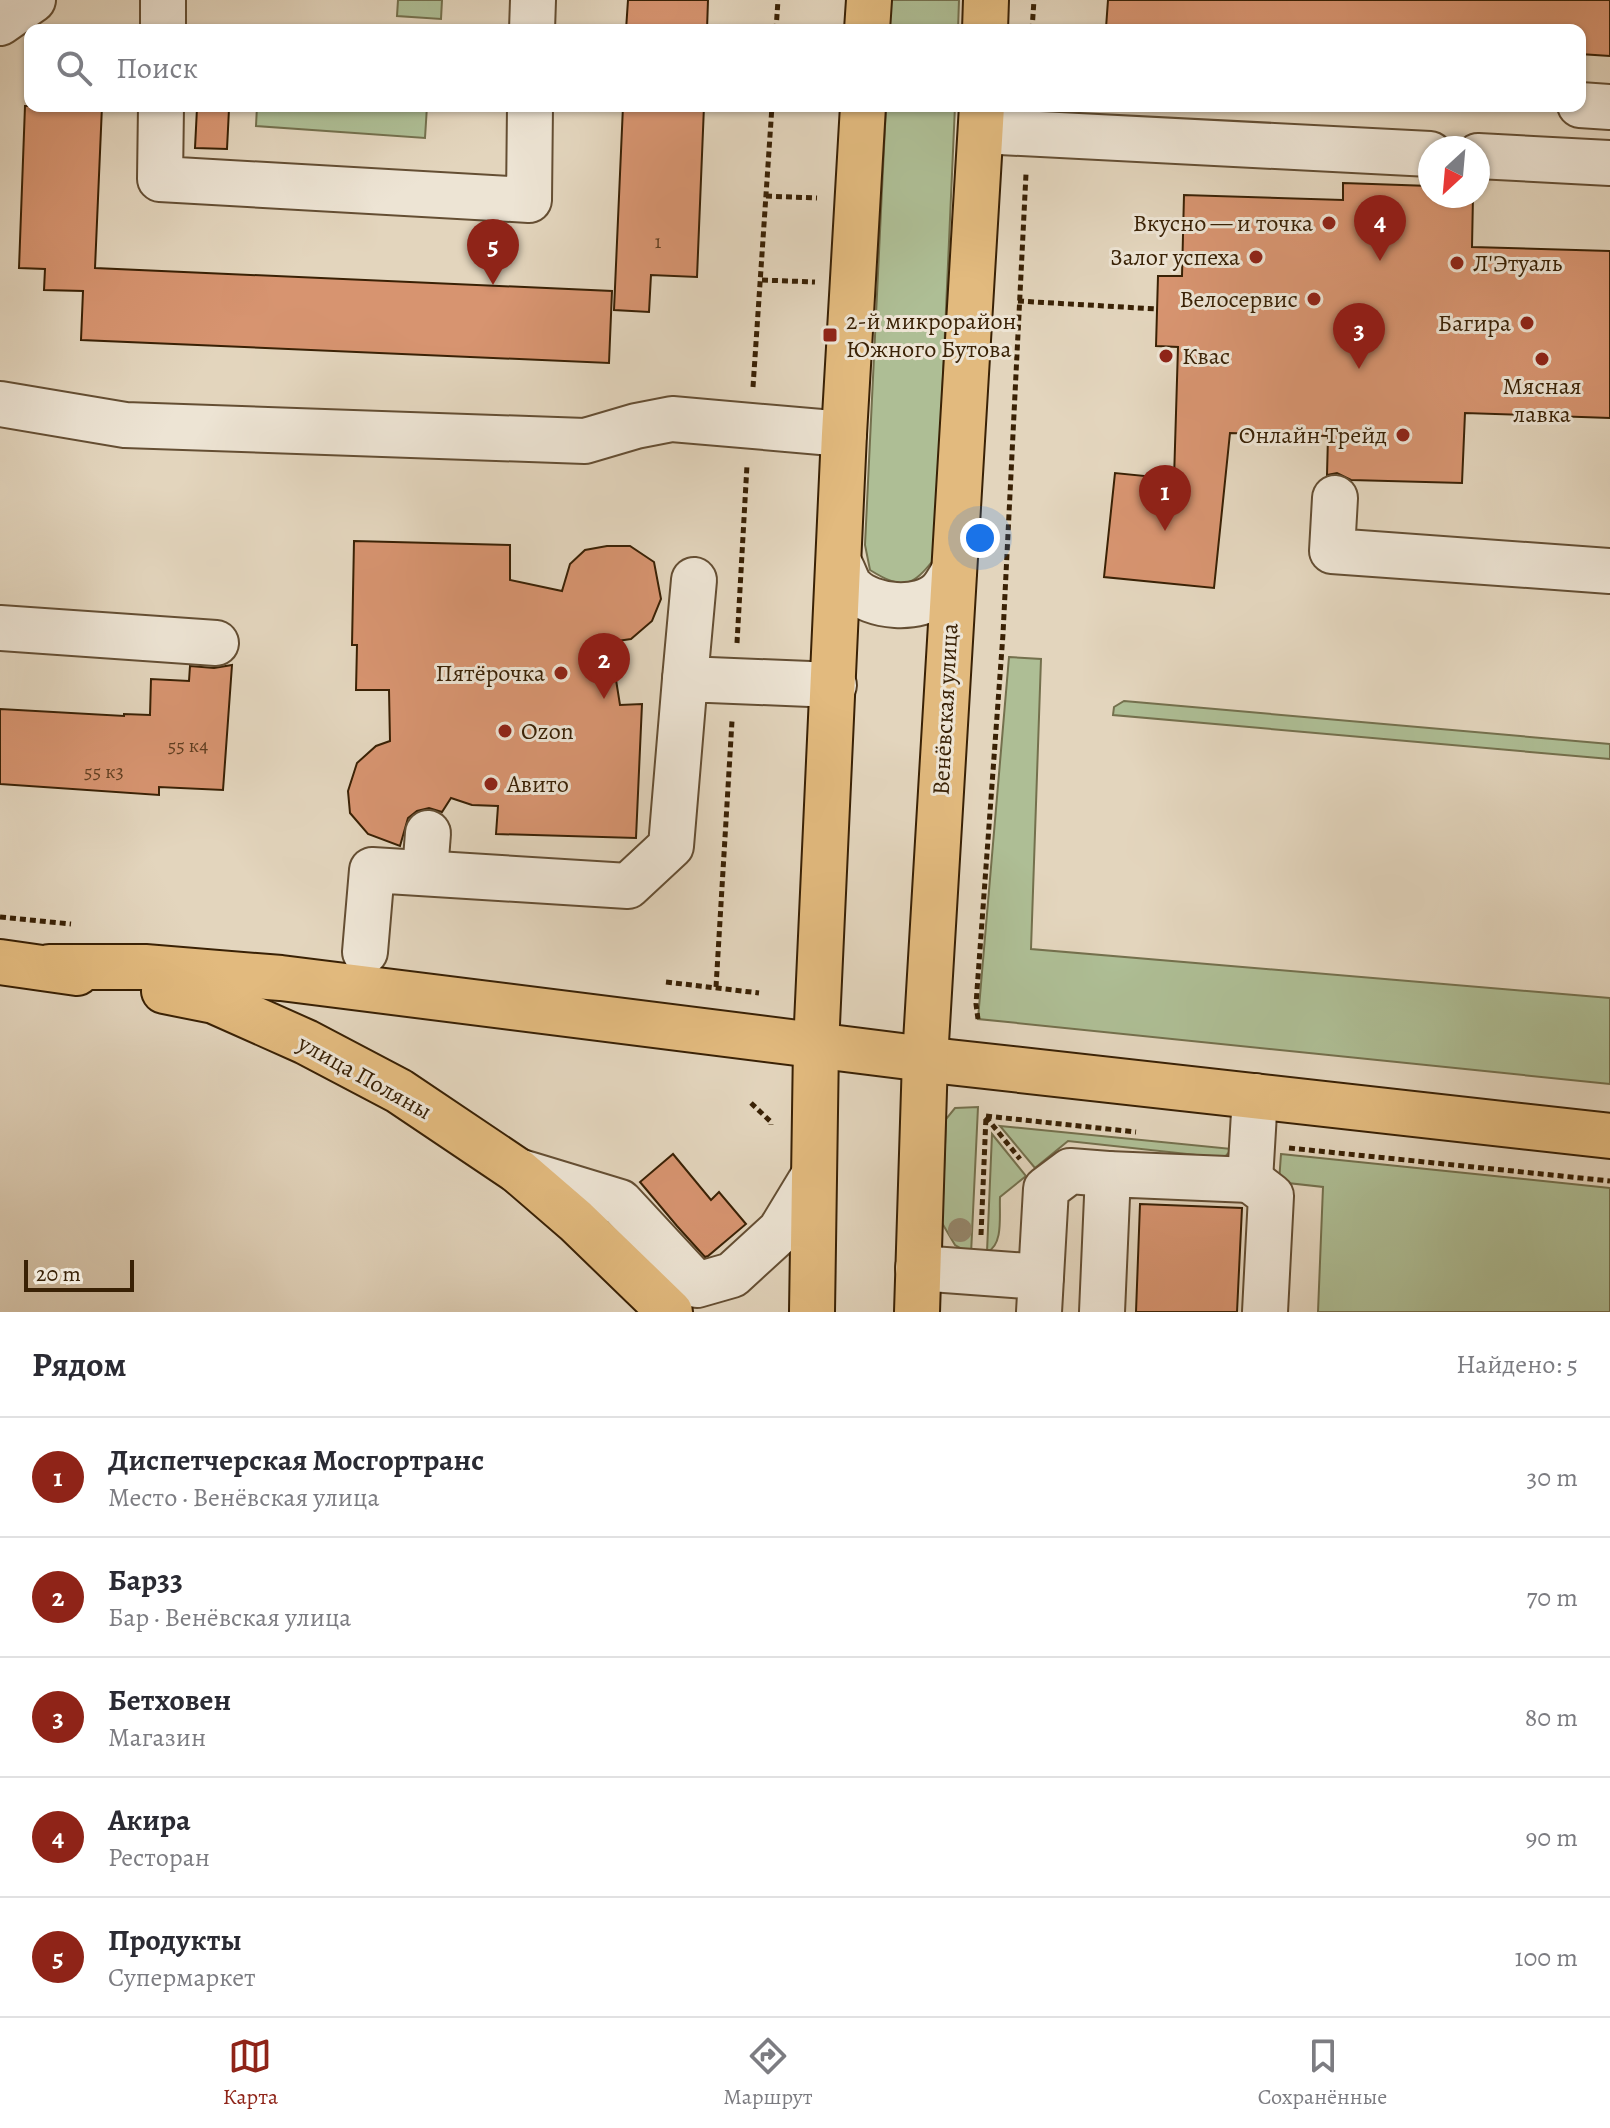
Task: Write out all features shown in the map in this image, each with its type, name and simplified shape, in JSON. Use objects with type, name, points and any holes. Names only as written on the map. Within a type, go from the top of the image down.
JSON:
[{"type":"main road","points":[[867,24],[869,0]]},
{"type":"main road","points":[[985,24],[986,0]]},
{"type":"main road","points":[[812,1312],[816,1046],[844,434],[863,112]]},
{"type":"main road","name":"Венёвская улица","points":[[917,1312],[925,1059],[982,119]]},
{"type":"main road","name":"улица Поляны","points":[[0,962],[49,967],[214,1001],[306,1042],[399,1091],[518,1171],[576,1221],[670,1312]]},
{"type":"main road","points":[[49,967],[145,967],[281,978],[925,1059],[1610,1136]]},
{"type":"street","points":[[0,23],[33,0]]},
{"type":"street","points":[[163,0],[163,24]]},
{"type":"street","points":[[532,24],[533,0]]},
{"type":"street","points":[[1586,105],[1610,107]]},
{"type":"street","points":[[161,112],[160,179],[529,200],[530,112]]},
{"type":"street","points":[[982,119],[1029,133],[1418,153]]},
{"type":"street","points":[[1490,157],[1610,163]]},
{"type":"street","points":[[0,404],[125,425],[585,441],[672,419],[844,434]]},
{"type":"street","points":[[1335,498],[1332,551],[1610,571]]},
{"type":"street","points":[[840,565],[852,588],[871,599],[896,606],[922,602],[940,593],[954,571]]},
{"type":"street","points":[[365,952],[372,870],[426,852],[628,886],[671,846],[694,580]]},
{"type":"street","points":[[0,628],[216,643]]},
{"type":"street","points":[[685,679],[834,685]]},
{"type":"street","points":[[1255,1096],[1251,1162],[1271,1196],[1265,1312]]},
{"type":"street","points":[[918,1268],[979,1273],[1040,1295],[1046,1189],[1070,1171],[1108,1174],[1251,1162]]},
{"type":"street","points":[[518,1171],[620,1202],[697,1285],[732,1275],[780,1231],[814,1175]]},
{"type":"street","points":[[1102,1312],[1108,1174]]},
{"type":"path","points":[[776,24],[778,0]]},
{"type":"path","points":[[1032,24],[1034,0]]},
{"type":"path","points":[[759,993],[716,987],[772,112]]},
{"type":"path","points":[[978,1019],[976,1004],[1003,634],[1029,133]]},
{"type":"path","points":[[766,196],[825,198]]},
{"type":"path","points":[[762,280],[821,282]]},
{"type":"path","points":[[1018,301],[1157,309]]},
{"type":"path","points":[[986,1116],[1139,1132]]},
{"type":"path","points":[[986,1116],[1046,1189]]},
{"type":"path","points":[[979,1273],[986,1116]]},
{"type":"path","points":[[1251,1162],[1610,1181]]},
{"type":"green space","points":[[398,0],[442,0],[441,19],[397,16]]},
{"type":"green space","points":[[891,0],[959,0],[958,24],[889,24]]},
{"type":"green space","points":[[257,112],[427,112],[425,138],[256,126]]},
{"type":"green space","points":[[886,112],[955,112],[935,558],[913,580],[899,583],[870,570],[865,545]]},
{"type":"green space","points":[[1009,657],[1041,659],[1031,949],[1610,998],[1610,1084],[978,1019]]},
{"type":"green space","points":[[1124,701],[1610,744],[1610,759],[1113,715],[1114,707]]},
{"type":"green space","points":[[978,1107],[971,1254],[955,1245],[942,1223],[946,1119],[955,1108]]},
{"type":"green space","points":[[1000,1126],[1232,1149],[1224,1158],[1068,1141],[1035,1168]]},
{"type":"green space","points":[[992,1134],[1026,1176],[1000,1197],[998,1236],[987,1252]]},
{"type":"green space","points":[[1281,1154],[1610,1188],[1610,1312],[1318,1312],[1323,1187],[1279,1182]]},
{"type":"building","points":[[628,0],[708,0],[707,24],[626,24]]},
{"type":"building","points":[[1108,0],[1610,0],[1610,56],[1586,54],[1586,24],[1106,24]]},
{"type":"building","points":[[25,112],[102,112],[95,268],[612,291],[609,363],[81,340],[83,291],[44,290],[45,269],[19,268]]},
{"type":"building","points":[[197,112],[229,112],[227,149],[195,148]]},
{"type":"building","points":[[623,112],[704,112],[697,277],[651,275],[649,312],[614,310]]},
{"type":"building","points":[[1343,183],[1418,186],[1418,208],[1473,208],[1472,247],[1610,251],[1610,418],[1465,413],[1462,483],[1351,480],[1337,473],[1327,475],[1328,436],[1230,433],[1214,588],[1104,577],[1115,473],[1174,479],[1178,347],[1156,346],[1158,276],[1182,276],[1184,195],[1343,200]]},
{"type":"building","points":[[354,541],[510,545],[510,580],[562,591],[570,564],[585,550],[630,546],[654,562],[661,599],[652,621],[631,639],[610,642],[620,705],[642,704],[636,838],[496,834],[498,806],[472,805],[451,798],[442,812],[429,808],[417,811],[408,818],[400,846],[368,834],[350,813],[348,791],[357,763],[376,746],[390,741],[389,690],[356,690],[357,645],[352,645]]},
{"type":"building","points":[[232,665],[223,790],[159,787],[159,795],[0,784],[0,709],[150,715],[151,679],[189,681],[190,666],[214,668]]},
{"type":"building","points":[[673,1154],[711,1200],[719,1192],[746,1224],[705,1257],[640,1182]]},
{"type":"building","points":[[1140,1204],[1242,1208],[1237,1312],[1136,1312]]},
{"type":"place","name":"Вкусно — и точка","points":[[1329,223]]},
{"type":"place","name":"Залог успеха","points":[[1256,257]]},
{"type":"place","name":"Акира","points":[[1380,261]]},
{"type":"place","name":"Л'Этуаль","points":[[1457,263]]},
{"type":"place","name":"Продукты","points":[[493,285]]},
{"type":"place","name":"Велосервис","points":[[1314,299]]},
{"type":"place","name":"Багира","points":[[1527,323]]},
{"type":"place","name":"2-й микрорайон Южного Бутова","points":[[830,335]]},
{"type":"place","name":"Квас","points":[[1166,356]]},
{"type":"place","name":"Мясная лавка","points":[[1542,359]]},
{"type":"place","name":"Бетховен","points":[[1359,369]]},
{"type":"place","name":"Онлайн Трейд","points":[[1403,435]]},
{"type":"place","name":"Диспетчерская Мосгортранс","points":[[1165,531]]},
{"type":"place","name":"Пятёрочка","points":[[561,673]]},
{"type":"place","name":"Бар33","points":[[604,699]]},
{"type":"place","name":"Ozon","points":[[505,731]]},
{"type":"place","name":"Авито","points":[[491,784]]}]
